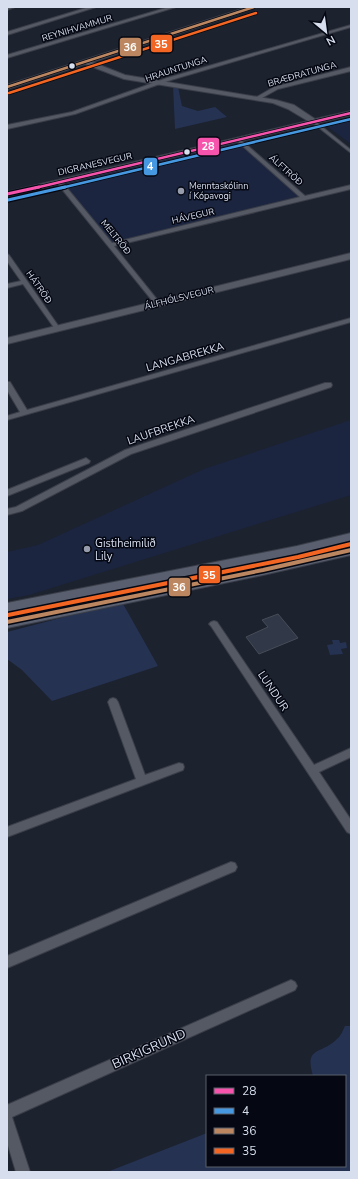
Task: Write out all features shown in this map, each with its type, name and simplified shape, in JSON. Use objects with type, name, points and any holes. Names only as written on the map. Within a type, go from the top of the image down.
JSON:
[{"type":"main road","points":[[7,609],[297,551],[351,538]]},
{"type":"main road","points":[[7,622],[263,570],[351,550]]},
{"type":"street","points":[[7,9],[13,7]]},
{"type":"street","points":[[7,34],[94,7]]},
{"type":"street","name":"REYNIHVAMMUR","points":[[7,57],[174,7]]},
{"type":"street","points":[[7,87],[252,7]]},
{"type":"street","name":"HRAUNTUNGA","points":[[7,128],[73,113],[217,64],[351,26]]},
{"type":"street","points":[[87,62],[114,74],[160,83],[258,98],[291,107],[314,122],[351,152]]},
{"type":"street","name":"BRÆÐRATUNGA","points":[[258,98],[276,88],[351,68]]},
{"type":"street","name":"DIGRANESVEGUR","points":[[7,194],[60,183],[351,113]]},
{"type":"street","name":"ÁLFTRÖÐ","points":[[239,140],[304,198]]},
{"type":"street","name":"MELTRÖÐ","points":[[60,183],[157,303]]},
{"type":"street","name":"HÁVEGUR","points":[[110,245],[351,187]]},
{"type":"street","name":"HÁTRÖÐ","points":[[7,256],[57,328]]},
{"type":"street","name":"ÁLFHÓLSVEGUR","points":[[7,340],[351,256]]},
{"type":"street","points":[[7,286],[24,282]]},
{"type":"street","name":"LANGABREKKA","points":[[7,418],[351,320]]},
{"type":"street","points":[[7,384],[25,413]]},
{"type":"street","name":"LAUFBREKKA","points":[[7,512],[19,509],[128,452],[328,384]]},
{"type":"street","points":[[7,493],[86,461]]},
{"type":"street","name":"LUNDUR","points":[[214,624],[351,829]]},
{"type":"street","points":[[113,702],[142,781]]},
{"type":"street","points":[[312,771],[351,752]]},
{"type":"street","points":[[7,832],[179,767]]},
{"type":"street","points":[[7,962],[231,867]]},
{"type":"street","name":"BIRKIGRUND","points":[[7,1112],[291,986]]},
{"type":"street","points":[[7,1121],[23,1172]]},
{"type":"shaded area","points":[[173,86],[178,87],[182,106],[198,111],[215,107],[227,117],[175,129]]},
{"type":"shaded area","points":[[351,118],[351,144],[324,124]]},
{"type":"shaded area","name":"Menntaskólinn í Kópavogi","points":[[238,142],[302,198],[112,243],[63,184]]},
{"type":"shaded area","points":[[351,420],[351,495],[29,595],[7,599],[7,552],[38,545],[204,469]]},
{"type":"shaded area","points":[[122,602],[158,666],[52,701],[22,670],[7,659],[7,632]]},
{"type":"shaded area","points":[[332,640],[339,640],[340,643],[346,642],[347,648],[341,649],[343,654],[330,655],[327,645],[333,644]]},
{"type":"shaded area","points":[[345,1026],[351,1026],[351,1172],[107,1172],[206,1133],[206,1167],[346,1167],[346,1075],[313,1075],[311,1066],[312,1055],[331,1044],[342,1033]]},
{"type":"building","points":[[278,614],[298,638],[259,654],[246,637],[268,627],[262,620]]},
{"type":"transit line","name":"36","points":[[7,87],[254,7]]},
{"type":"transit line","name":"35","points":[[9,93],[256,13]]},
{"type":"transit line","name":"28","points":[[7,194],[351,113]]},
{"type":"transit line","name":"4","points":[[8,200],[351,119]]},
{"type":"transit line","name":"35","points":[[8,615],[298,557],[351,544]]},
{"type":"transit line","name":"36","points":[[7,622],[263,570],[351,550]]},
{"type":"place","name":"Menntaskólinn í Kópavogi","points":[[181,191]]},
{"type":"place","name":"Gistiheimilið Lily","points":[[87,549]]}]
